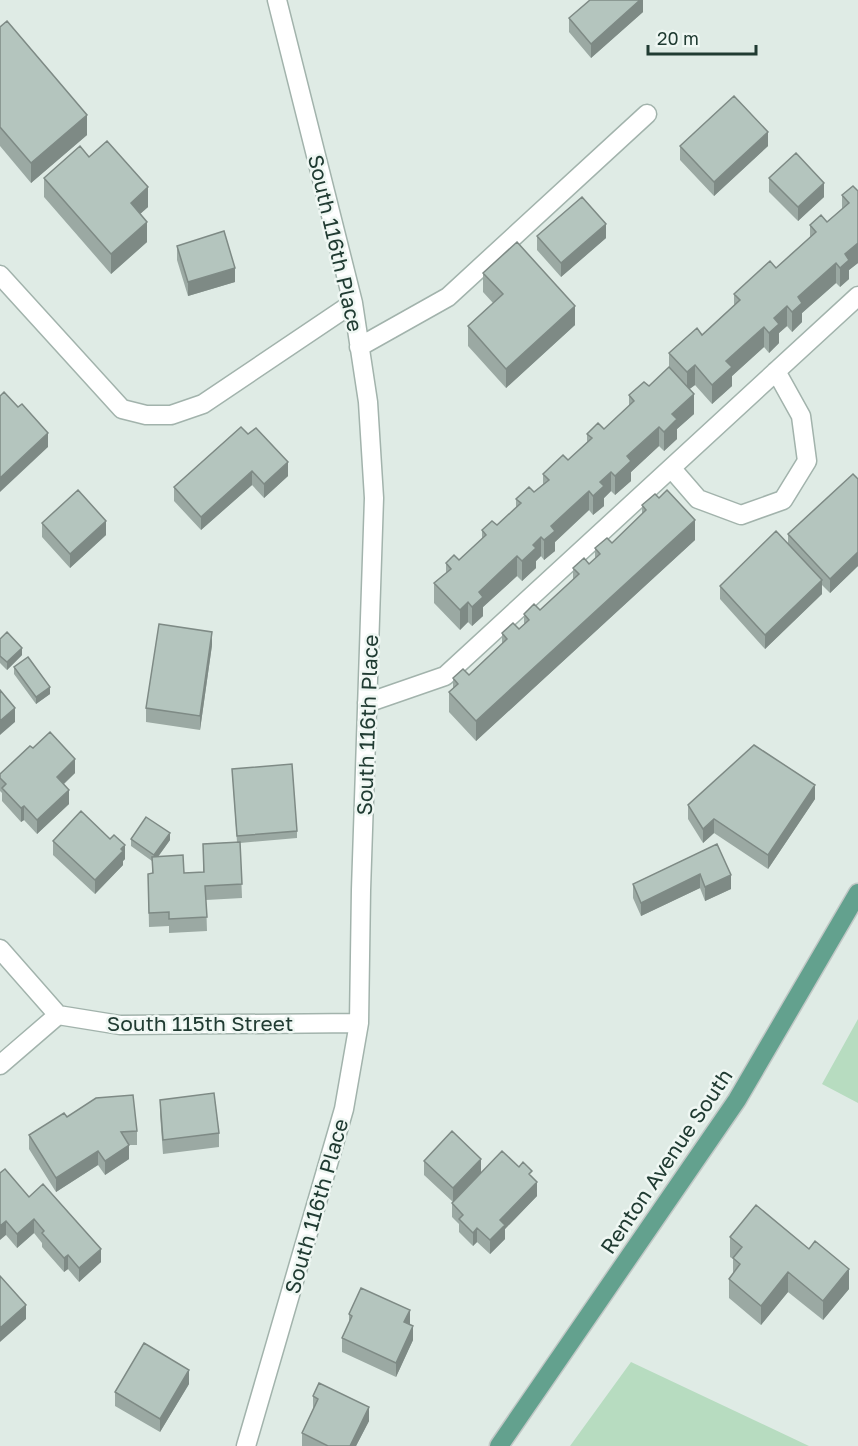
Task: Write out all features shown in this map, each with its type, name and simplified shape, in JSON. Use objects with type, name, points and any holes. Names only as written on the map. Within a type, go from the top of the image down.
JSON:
[{"type":"main road","name":"Renton Avenue South","points":[[499,1446],[737,1100],[858,893]]},
{"type":"street","name":"South 116th Place","points":[[246,1446],[344,1109],[359,1023],[374,498],[368,402],[353,303],[277,0]]},
{"type":"street","points":[[359,347],[447,297],[647,114]]},
{"type":"street","points":[[0,275],[122,409],[146,415],[171,415],[203,404],[353,303]]},
{"type":"street","points":[[368,703],[445,675],[858,296]]},
{"type":"street","points":[[672,469],[698,500],[741,515],[783,500],[807,461],[801,416],[776,371]]},
{"type":"street","points":[[0,949],[58,1015],[0,1065]]},
{"type":"street","name":"South 115th Street","points":[[58,1015],[120,1025],[359,1023]]},
{"type":"green space","points":[[858,1019],[858,1103],[822,1084]]},
{"type":"green space","points":[[631,1362],[809,1446],[570,1446]]},
{"type":"building","points":[[590,0],[640,0],[591,44],[569,18]]},
{"type":"building","points":[[7,21],[87,115],[31,163],[0,127],[0,27]]},
{"type":"building","points":[[734,96],[768,132],[714,182],[680,146]]},
{"type":"building","points":[[107,141],[148,187],[131,203],[147,222],[111,254],[44,178],[80,146],[89,157]]},
{"type":"building","points":[[796,153],[824,183],[798,207],[769,178]]},
{"type":"building","points":[[853,186],[858,191],[858,243],[845,254],[849,260],[840,268],[836,263],[798,297],[802,303],[792,312],[787,306],[774,318],[779,324],[769,333],[764,327],[726,361],[732,367],[712,385],[695,365],[687,372],[669,353],[697,328],[702,335],[740,300],[734,294],[770,261],[776,268],[816,232],[810,225],[821,215],[827,222],[849,203],[842,195]]},
{"type":"building","points":[[582,197],[606,224],[561,263],[537,236]]},
{"type":"building","points":[[224,231],[235,268],[188,282],[177,246]]},
{"type":"building","points":[[517,242],[575,306],[506,369],[468,326],[503,294],[483,273]]},
{"type":"building","points":[[669,367],[694,394],[672,414],[677,419],[664,432],[659,427],[627,456],[631,461],[615,476],[611,472],[600,482],[604,486],[593,496],[589,491],[551,526],[555,531],[544,540],[541,537],[533,545],[536,548],[522,561],[517,556],[479,592],[483,597],[472,607],[468,602],[460,610],[434,583],[451,569],[446,563],[454,555],[459,560],[486,535],[482,530],[492,521],[497,525],[521,503],[516,499],[529,487],[534,492],[549,480],[543,474],[563,455],[568,460],[592,438],[587,434],[598,423],[604,429],[634,401],[629,395],[644,382],[649,386]]},
{"type":"building","points":[[4,392],[18,407],[22,404],[48,433],[0,478],[0,396]]},
{"type":"building","points":[[241,427],[248,434],[256,428],[288,462],[264,484],[252,471],[201,517],[174,487]]},
{"type":"building","points":[[853,474],[858,479],[858,552],[830,579],[788,534]]},
{"type":"building","points":[[78,490],[106,521],[70,554],[42,523]]},
{"type":"building","points":[[667,490],[695,520],[476,721],[449,692],[458,684],[453,678],[463,669],[469,675],[507,639],[502,633],[513,623],[519,629],[529,620],[524,614],[534,604],[540,610],[579,574],[573,568],[584,558],[589,564],[600,554],[595,548],[607,538],[612,543],[646,510],[642,505],[655,494],[659,498]]},
{"type":"building","points":[[776,531],[822,580],[765,635],[720,586]]},
{"type":"building","points":[[159,624],[212,632],[200,716],[146,708]]},
{"type":"building","points":[[7,632],[22,648],[7,662],[0,656],[0,639]]},
{"type":"building","points":[[28,657],[50,687],[36,697],[14,667]]},
{"type":"building","points":[[0,690],[15,708],[0,721]]},
{"type":"building","points":[[50,732],[75,759],[57,777],[69,790],[37,820],[24,806],[21,808],[2,788],[6,784],[0,778],[0,774],[30,746],[33,748]]},
{"type":"building","points":[[754,745],[815,785],[768,855],[714,819],[703,829],[688,805]]},
{"type":"building","points":[[292,764],[297,831],[237,836],[232,769]]},
{"type":"building","points":[[81,811],[110,839],[114,835],[125,845],[121,849],[123,851],[95,880],[53,841]]},
{"type":"building","points":[[146,817],[170,833],[154,855],[131,839]]},
{"type":"building","points":[[240,842],[242,884],[205,886],[207,917],[169,919],[169,912],[149,913],[148,874],[153,873],[152,857],[183,855],[184,873],[204,872],[203,844]]},
{"type":"building","points":[[717,844],[731,875],[705,887],[700,874],[641,903],[633,884]]},
{"type":"building","points":[[214,1093],[219,1133],[163,1140],[160,1100]]},
{"type":"building","points":[[133,1095],[137,1131],[121,1132],[129,1145],[105,1161],[98,1151],[56,1178],[29,1135],[64,1113],[67,1117],[96,1098]]},
{"type":"building","points":[[452,1131],[481,1159],[453,1188],[424,1161]]},
{"type":"building","points":[[502,1151],[519,1167],[523,1162],[532,1171],[529,1174],[537,1182],[500,1220],[505,1225],[490,1240],[477,1228],[473,1233],[459,1219],[463,1215],[452,1203]]},
{"type":"building","points":[[5,1169],[29,1197],[43,1184],[101,1249],[79,1268],[68,1255],[64,1258],[42,1233],[44,1231],[34,1219],[17,1234],[6,1221],[0,1226],[0,1173]]},
{"type":"building","points":[[756,1205],[809,1249],[815,1241],[849,1269],[823,1301],[788,1272],[761,1306],[729,1279],[740,1264],[733,1258],[742,1247],[730,1237]]},
{"type":"building","points":[[0,1276],[26,1305],[0,1328]]},
{"type":"building","points":[[361,1288],[410,1310],[404,1322],[413,1326],[396,1363],[342,1338],[352,1316],[349,1314]]},
{"type":"building","points":[[144,1343],[189,1370],[160,1419],[115,1392]]},
{"type":"building","points":[[319,1383],[369,1407],[350,1446],[328,1446],[302,1433],[318,1399],[313,1396]]}]
